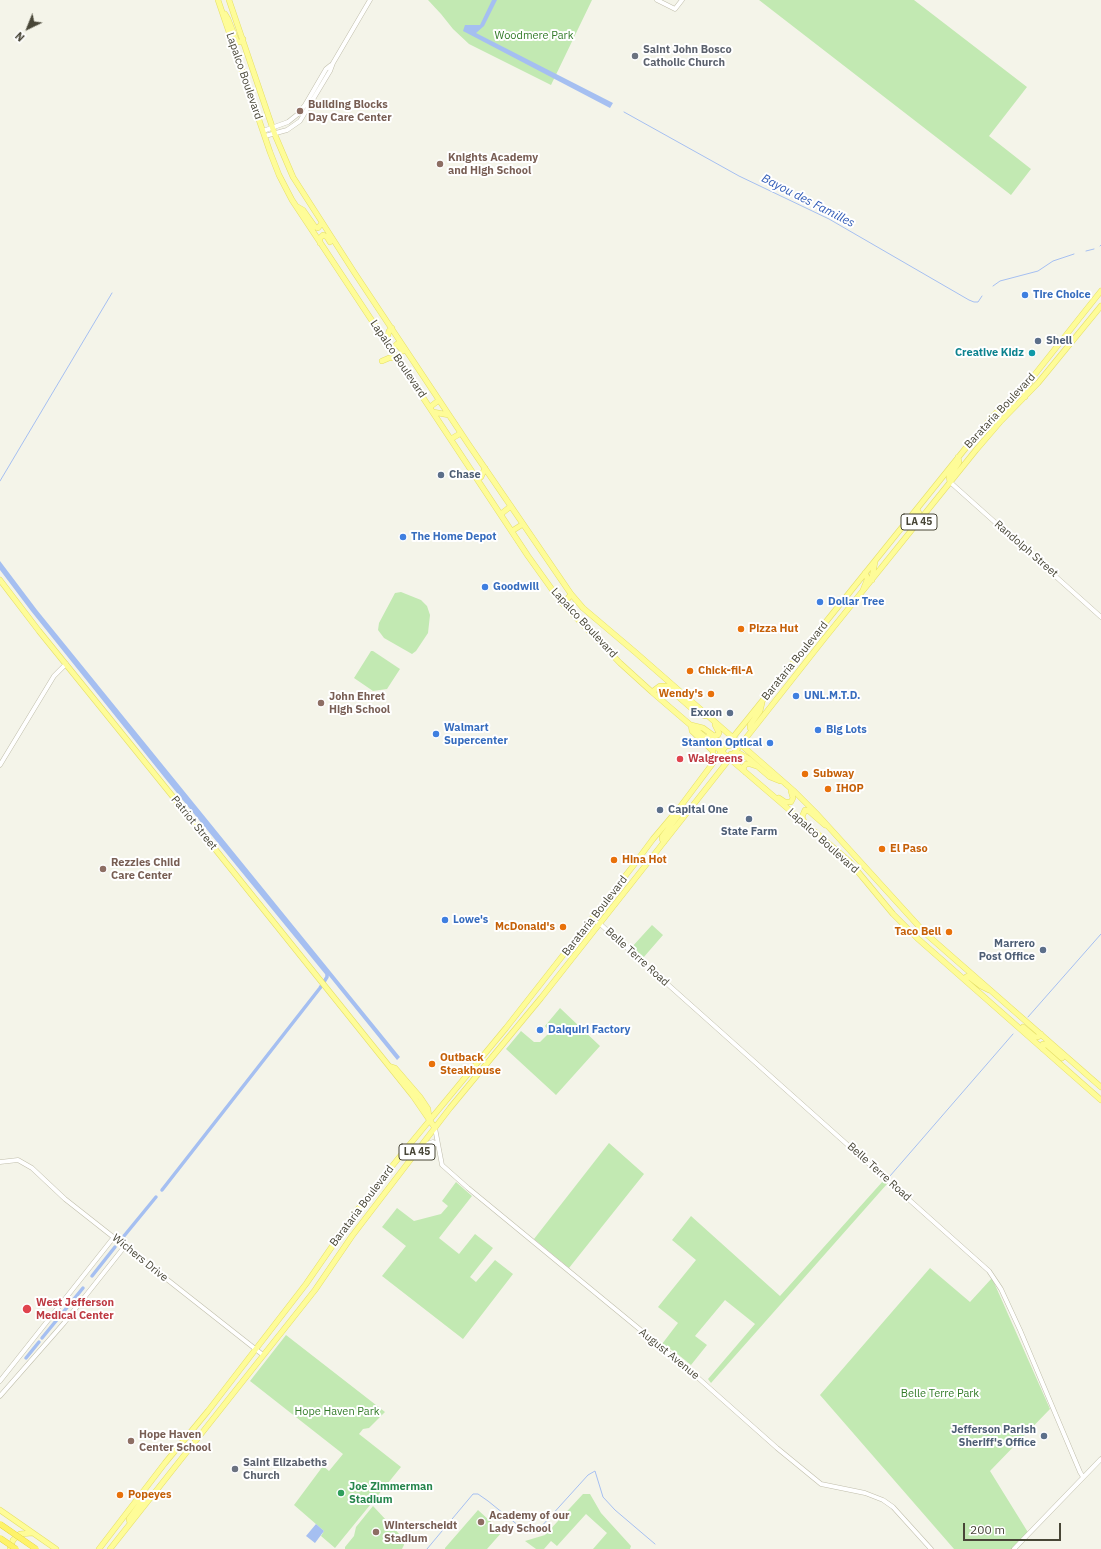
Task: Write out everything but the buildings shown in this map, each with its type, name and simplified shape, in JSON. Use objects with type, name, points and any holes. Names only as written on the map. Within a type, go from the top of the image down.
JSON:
[{"type":"highway","points":[[0,1524],[36,1549]]},
{"type":"highway","points":[[0,1538],[16,1549]]},
{"type":"main road","name":"Lapalco Boulevard","points":[[218,0],[279,175],[295,206],[512,532],[556,595],[602,644],[652,692],[723,752]]},
{"type":"main road","name":"Lapalco Boulevard","points":[[229,0],[272,128],[293,177],[439,400],[571,594],[583,608],[710,719],[741,743],[785,783],[834,831],[925,933],[1101,1087]]},
{"type":"main road","points":[[222,10],[228,19],[237,42],[241,42],[243,39]]},
{"type":"main road","points":[[236,53],[241,51],[245,54],[254,80],[260,91]]},
{"type":"main road","points":[[295,206],[303,210],[314,227],[318,228],[322,223]]},
{"type":"main road","points":[[320,243],[320,238],[325,236],[342,254]]},
{"type":"main road","name":"Barataria Boulevard","points":[[99,1549],[306,1284],[358,1209],[541,984],[657,834],[680,807],[718,756],[723,752],[958,457],[993,416],[1032,378],[1101,291]]},
{"type":"main road","name":"Barataria Boulevard","points":[[111,1549],[315,1290],[352,1236],[435,1128],[659,849],[817,647],[950,482],[1003,420],[1038,383],[1101,306]]},
{"type":"main road","points":[[386,342],[389,331],[392,328]]},
{"type":"main road","points":[[391,350],[395,345],[398,345],[407,358],[414,361]]},
{"type":"main road","points":[[382,361],[389,358],[397,358]]},
{"type":"main road","points":[[1025,397],[1023,394],[1032,378]]},
{"type":"main road","points":[[1003,420],[1013,402],[1012,398]]},
{"type":"main road","points":[[430,407],[439,400]]},
{"type":"main road","points":[[433,412],[442,415],[449,414]]},
{"type":"main road","points":[[451,439],[461,433]]},
{"type":"main road","points":[[950,482],[949,477],[959,462],[958,457]]},
{"type":"main road","points":[[478,479],[481,477],[485,468]]},
{"type":"main road","points":[[501,514],[511,506]]},
{"type":"main road","points":[[914,528],[919,516],[917,509]]},
{"type":"main road","points":[[512,532],[523,524]]},
{"type":"main road","points":[[872,580],[875,561]]},
{"type":"main road","points":[[862,593],[867,580],[865,573]]},
{"type":"main road","name":"Patriot Street","points":[[0,580],[325,986],[422,1109],[435,1128]]},
{"type":"main road","points":[[556,595],[567,600],[571,594]]},
{"type":"main road","points":[[823,626],[824,639]]},
{"type":"main road","points":[[817,633],[817,647]]},
{"type":"main road","points":[[792,664],[793,678]]},
{"type":"main road","points":[[787,671],[788,685]]},
{"type":"main road","points":[[652,692],[660,686],[666,686],[697,713],[710,719],[720,734],[714,736],[706,729],[691,725],[692,731],[713,750],[712,765],[715,770],[698,794],[696,801]]},
{"type":"main road","points":[[663,700],[660,694],[665,690],[678,700],[687,704]]},
{"type":"main road","points":[[752,730],[750,725],[762,707],[762,702]]},
{"type":"main road","points":[[699,727],[718,743],[727,746],[741,743]]},
{"type":"main road","points":[[723,752],[732,756],[739,753],[770,777],[785,783]]},
{"type":"main road","name":"Lapalco Boulevard","points":[[732,756],[745,772],[848,862],[899,920],[1043,1050],[1101,1100]]},
{"type":"main road","points":[[745,772],[744,766],[746,764],[759,767]]},
{"type":"main road","points":[[762,786],[788,803],[791,802],[793,798],[790,788]]},
{"type":"main road","points":[[664,842],[662,837],[680,813],[680,807]]},
{"type":"main road","points":[[806,826],[802,817],[805,810],[809,811],[820,822],[834,831]]},
{"type":"main road","points":[[657,834],[659,849]]},
{"type":"main road","points":[[966,981],[966,977],[968,976],[980,986],[995,993]]},
{"type":"main road","points":[[546,977],[546,991]]},
{"type":"main road","points":[[540,998],[541,984]]},
{"type":"main road","points":[[1005,1016],[1022,1026],[1034,1037],[1038,1037],[1041,1034]]},
{"type":"main road","points":[[1043,1050],[1043,1044],[1046,1044],[1062,1058],[1072,1062]]},
{"type":"main road","name":"Patriot Street","points":[[388,1066],[395,1068],[425,1104],[428,1109],[429,1121]]},
{"type":"main road","points":[[425,1104],[431,1108],[442,1106]]},
{"type":"main road","points":[[130,1523],[129,1519],[142,1501],[142,1494]]},
{"type":"main road","points":[[0,1510],[56,1549]]},
{"type":"main road","points":[[111,1549],[111,1545],[126,1524],[124,1518]]},
{"type":"main road","points":[[10,1549],[13,1540],[20,1534],[34,1533]]},
{"type":"street","points":[[264,134],[275,135],[291,128],[300,120],[330,71],[333,63],[370,0]]},
{"type":"street","points":[[657,0],[675,9],[682,0]]},
{"type":"street","points":[[264,134],[272,128],[288,122],[298,114],[326,69],[333,63]]},
{"type":"street","name":"Randolph Street","points":[[950,482],[1101,616]]},
{"type":"street","points":[[0,765],[54,676],[66,664]]},
{"type":"street","points":[[595,915],[599,923]]},
{"type":"street","points":[[591,920],[599,923]]},
{"type":"street","name":"Belle Terre Road","points":[[599,923],[989,1271],[1001,1289],[1020,1330],[1080,1472],[1084,1477]]},
{"type":"street","name":"August Avenue","points":[[435,1128],[440,1160],[446,1170],[688,1369],[777,1448],[821,1484],[865,1493],[883,1500],[893,1507],[931,1549]]},
{"type":"street","points":[[421,1146],[433,1142],[438,1145]]},
{"type":"street","name":"Wichers Drive","points":[[0,1162],[18,1160],[32,1168],[65,1199],[263,1355]]},
{"type":"street","points":[[0,1381],[114,1237]]},
{"type":"street","points":[[0,1396],[64,1323],[125,1246]]},
{"type":"street","points":[[1014,1549],[1101,1459]]},
{"type":"green space","name":"Woodmere Park","points":[[428,0],[592,0],[551,85],[469,44],[453,29]]},
{"type":"green space","points":[[759,0],[914,0],[1027,87],[989,136],[1031,169],[1011,195]]},
{"type":"green space","points":[[401,592],[421,600],[427,606],[430,615],[428,633],[416,651],[412,654],[384,638],[378,630],[379,623],[395,593]]},
{"type":"green space","points":[[371,651],[400,669],[387,689],[373,691],[354,678]]},
{"type":"green space","points":[[652,925],[663,935],[643,958],[631,948]]},
{"type":"green space","points":[[560,1008],[600,1046],[556,1095],[506,1049],[521,1031],[534,1042],[540,1042],[550,1032],[545,1026]]},
{"type":"green space","points":[[609,1143],[644,1174],[569,1268],[534,1239]]},
{"type":"green space","points":[[883,1181],[887,1184],[711,1383],[708,1379],[755,1324],[725,1300],[695,1336],[707,1345],[691,1365],[662,1344],[678,1323],[658,1307],[696,1260],[672,1240],[691,1216],[780,1296]]},
{"type":"green space","points":[[456,1182],[472,1196],[439,1238],[459,1254],[475,1234],[493,1248],[470,1277],[476,1282],[495,1260],[513,1274],[463,1339],[382,1276],[406,1246],[382,1227],[397,1208],[414,1221],[441,1214],[448,1206],[442,1201]]},
{"type":"green space","name":"Belle Terre Park","points":[[930,1268],[970,1302],[992,1278],[1050,1409],[990,1471],[1029,1534],[1012,1549],[954,1549],[820,1395]]},
{"type":"green space","name":"Hope Haven Park","points":[[286,1335],[385,1412],[369,1428],[363,1429],[359,1434],[401,1467],[335,1548],[321,1536],[324,1531],[294,1505],[323,1466],[329,1471],[343,1454],[250,1381]]},
{"type":"green space","points":[[583,1494],[590,1494],[601,1513],[631,1546],[630,1549],[593,1549],[607,1533],[586,1514],[557,1546],[551,1541],[544,1549],[536,1549],[525,1541],[545,1535]]},
{"type":"green space","name":"Winterscheidt Stadium","points":[[373,1506],[401,1536],[404,1545],[402,1549],[345,1549],[354,1536],[356,1527]]},
{"type":"green space","points":[[478,1510],[502,1532],[487,1549],[445,1549],[445,1548]]},
{"type":"water","points":[[492,0],[497,0],[484,26],[476,33],[613,103],[610,108],[463,31],[465,25],[480,25]]},
{"type":"water","points":[[0,561],[37,610],[400,1057],[397,1060],[168,782],[31,611],[0,570]]},
{"type":"water","points":[[316,1524],[324,1531],[315,1543],[306,1536]]},
{"type":"waterway","name":"Bayou des Familles","points":[[624,112],[739,176],[829,219],[969,300],[978,302],[982,296]]},
{"type":"waterway","name":"Bayou des Familles","points":[[1086,251],[1094,249]]},
{"type":"waterway","name":"Bayou des Familles","points":[[993,286],[1000,281],[1038,271],[1053,261],[1074,254]]},
{"type":"waterway","points":[[0,481],[112,293]]},
{"type":"waterway","points":[[1028,1017],[1101,934]]},
{"type":"waterway","points":[[162,1190],[320,988],[327,977],[327,971]]},
{"type":"waterway","points":[[890,1176],[1013,1034]]},
{"type":"waterway","points":[[124,1236],[156,1197]]},
{"type":"waterway","points":[[92,1276],[115,1247]]},
{"type":"waterway","points":[[42,1338],[83,1288]]},
{"type":"waterway","points":[[26,1358],[39,1342]]},
{"type":"waterway","points":[[427,1549],[473,1494],[478,1494],[524,1530],[529,1532],[540,1528],[588,1475],[595,1471],[603,1497],[615,1510],[655,1544]]},
{"type":"place","name":"Saint John Bosco Catholic Church","points":[[635,56]]},
{"type":"place","name":"Building Blocks Day Care Center","points":[[300,111]]},
{"type":"place","name":"Knights Academy and High School","points":[[440,164]]},
{"type":"place","name":"Tire Choice","points":[[1025,295]]},
{"type":"place","name":"Shell","points":[[1038,341]]},
{"type":"place","name":"Creative Kidz","points":[[1032,353]]},
{"type":"place","name":"Chase","points":[[441,475]]},
{"type":"place","name":"The Home Depot","points":[[403,537]]},
{"type":"place","name":"Goodwill","points":[[485,587]]},
{"type":"place","name":"Dollar Tree","points":[[820,602]]},
{"type":"place","name":"Pizza Hut","points":[[741,629]]},
{"type":"place","name":"Chick-fil-A","points":[[690,671]]},
{"type":"place","name":"Wendy's","points":[[711,694]]},
{"type":"place","name":"UNL.M.T.D.","points":[[796,696]]},
{"type":"place","name":"John Ehret High School","points":[[321,703]]},
{"type":"place","name":"Exxon","points":[[730,713]]},
{"type":"place","name":"Big Lots","points":[[818,730]]},
{"type":"place","name":"Walmart Supercenter","points":[[436,734]]},
{"type":"place","name":"Stanton Optical","points":[[770,743]]},
{"type":"place","name":"Walgreens","points":[[680,759]]},
{"type":"place","name":"Subway","points":[[805,774]]},
{"type":"place","name":"IHOP","points":[[828,789]]},
{"type":"place","name":"Capital One","points":[[660,810]]},
{"type":"place","name":"State Farm","points":[[749,819]]},
{"type":"place","name":"El Paso","points":[[882,849]]},
{"type":"place","name":"Hina Hot","points":[[614,860]]},
{"type":"place","name":"Rezzies Child Care Center","points":[[103,869]]},
{"type":"place","name":"Lowe's","points":[[445,920]]},
{"type":"place","name":"McDonald's","points":[[563,927]]},
{"type":"place","name":"Taco Bell","points":[[949,932]]},
{"type":"place","name":"Marrero Post Office","points":[[1043,950]]},
{"type":"place","name":"Daiquiri Factory","points":[[540,1030]]},
{"type":"place","name":"Outback Steakhouse","points":[[432,1064]]},
{"type":"place","name":"West Jefferson Medical Center","points":[[27,1309]]},
{"type":"place","name":"Jefferson Parish Sheriff's Office","points":[[1044,1436]]},
{"type":"place","name":"Hope Haven Center School","points":[[131,1441]]},
{"type":"place","name":"Saint Elizabeths Church","points":[[235,1469]]},
{"type":"place","name":"Joe Zimmerman Stadium","points":[[341,1493]]},
{"type":"place","name":"Popeyes","points":[[120,1495]]},
{"type":"place","name":"Academy of our Lady School","points":[[481,1522]]},
{"type":"place","name":"Winterscheidt Stadium","points":[[376,1532]]}]
